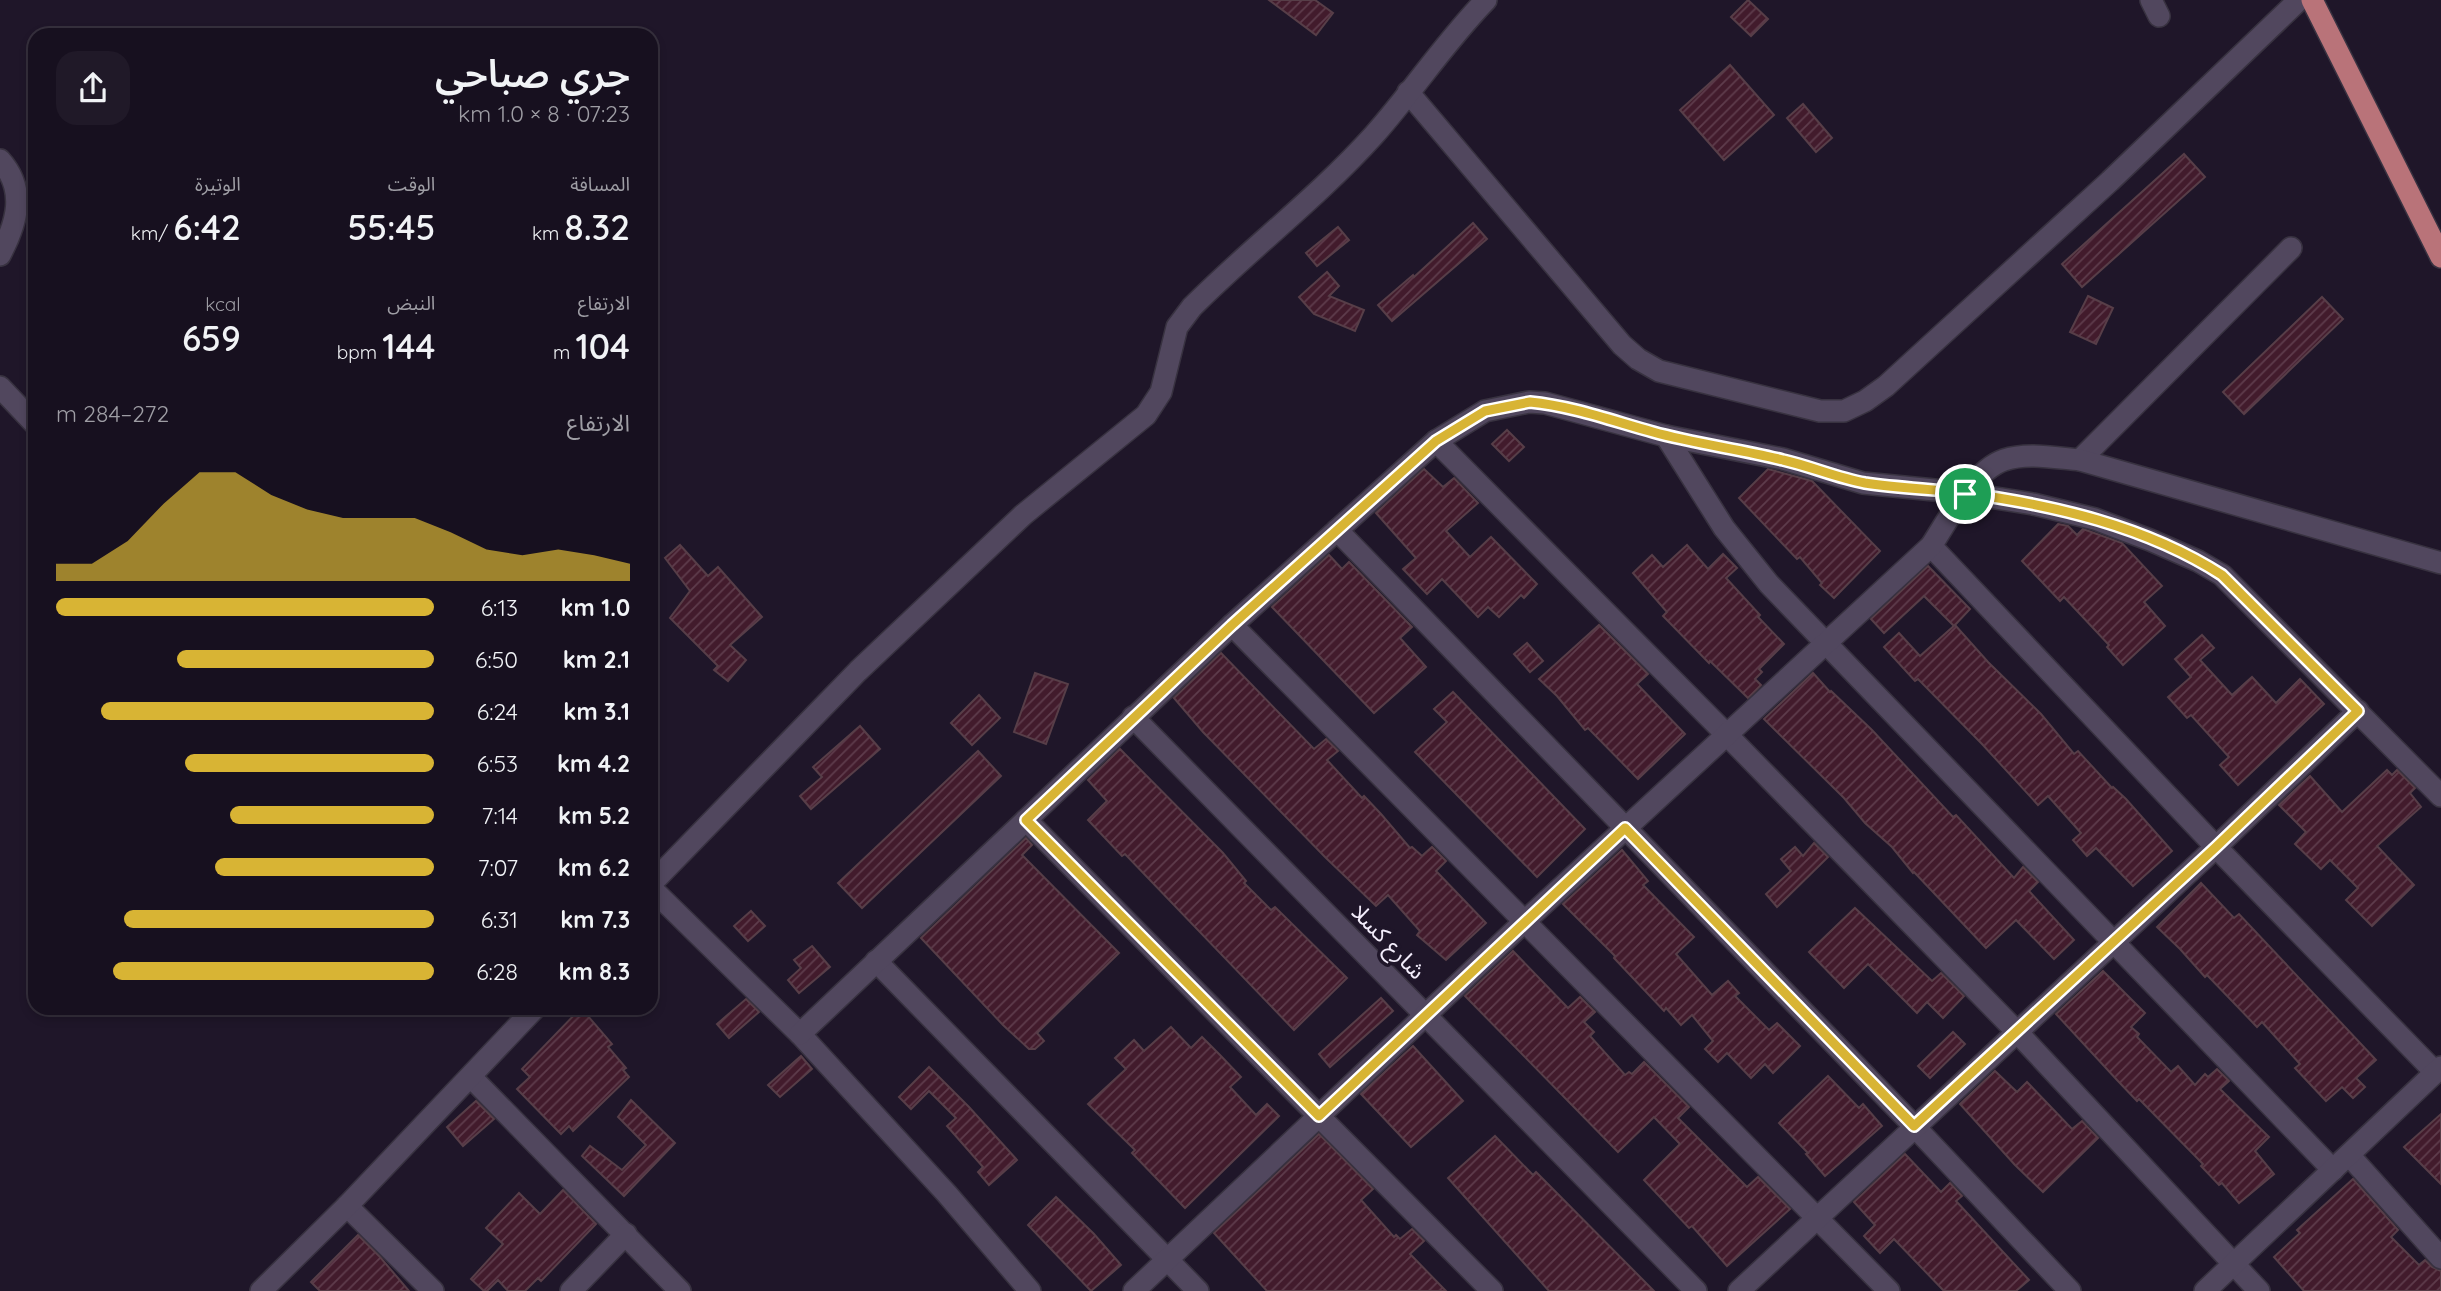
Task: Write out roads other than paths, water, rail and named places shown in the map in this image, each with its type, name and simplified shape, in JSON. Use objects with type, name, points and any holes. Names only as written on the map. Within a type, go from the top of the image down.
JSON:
[{"type":"main road","points":[[2312,0],[2441,257]]},
{"type":"street","points":[[658,879],[858,671],[1023,515],[1146,415],[1161,392],[1177,327],[1192,307],[1333,177],[1374,135],[1461,25],[1486,0]]},
{"type":"street","points":[[1408,92],[1622,345],[1638,359],[1659,371],[1820,411],[1844,411],[1865,401],[1886,386],[2109,181],[2299,0]]},
{"type":"street","points":[[0,160],[11,172],[19,201],[10,237],[0,255]]},
{"type":"street","points":[[2080,460],[2291,248]]},
{"type":"street","points":[[0,387],[28,417]]},
{"type":"street","points":[[800,1034],[1133,717],[1436,441],[1485,411],[1530,402],[1561,406],[1666,436],[1783,459],[1863,483],[2034,504],[2095,519],[2150,540],[2222,575],[2441,796]]},
{"type":"street","points":[[1666,436],[1724,528],[1769,584],[2333,1170]]},
{"type":"street","points":[[1436,441],[2017,1032],[2259,1291]]},
{"type":"street","points":[[1134,1291],[1524,922],[1931,546],[1965,494],[1988,468],[2003,460],[2023,456],[2080,460],[2441,563]]},
{"type":"street","points":[[1337,530],[1914,1126],[2070,1291]]},
{"type":"street","points":[[1931,546],[2216,847],[2438,1070],[2205,1291]]},
{"type":"street","points":[[1232,625],[1889,1291]]},
{"type":"street","points":[[1739,1291],[2216,847],[2358,711]]},
{"type":"street","name":"شارع كسلا","points":[[1133,717],[1696,1291]]},
{"type":"street","points":[[1026,820],[1492,1291]]},
{"type":"street","points":[[658,893],[800,1034],[947,1194],[1030,1291]]},
{"type":"street","points":[[876,961],[1198,1291]]},
{"type":"street","points":[[261,1291],[347,1206],[529,1015]]},
{"type":"street","points":[[471,1077],[680,1291]]},
{"type":"street","points":[[2349,1155],[2441,1258]]},
{"type":"street","points":[[347,1206],[433,1291]]},
{"type":"street","points":[[570,1291],[626,1234]]}]
